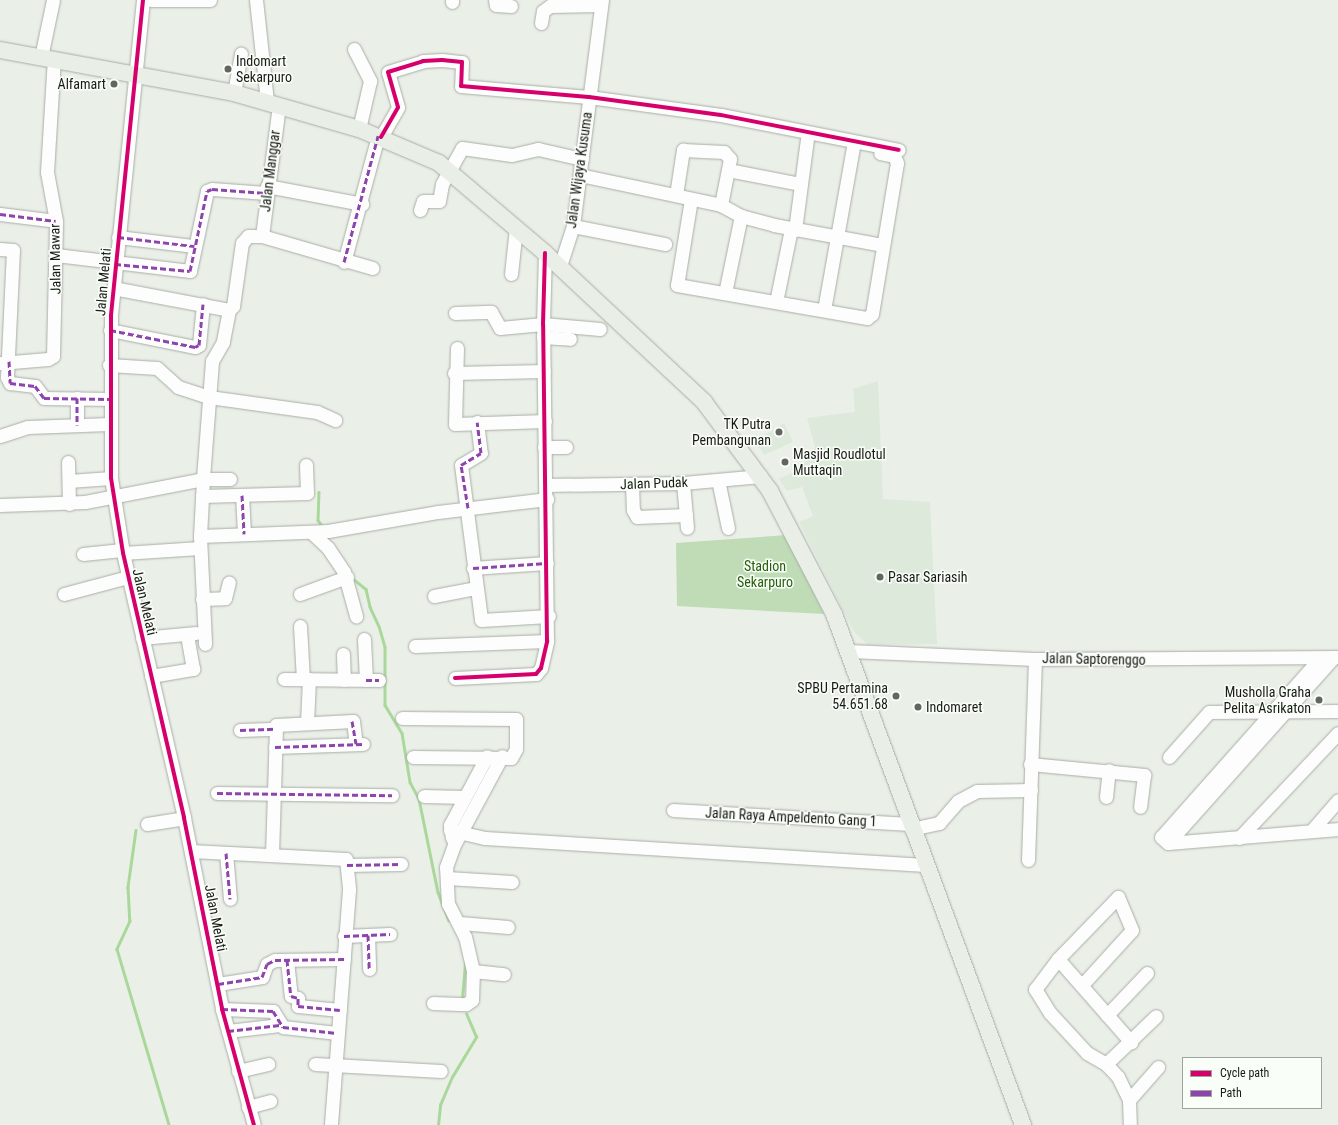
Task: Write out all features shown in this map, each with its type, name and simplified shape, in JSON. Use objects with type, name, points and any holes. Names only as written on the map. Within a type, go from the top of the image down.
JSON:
[{"type":"main road","points":[[0,50],[234,93],[359,129],[380,137],[452,172],[560,266],[704,402],[761,476],[817,577],[849,650],[910,826],[1023,1125]]},
{"type":"street","name":"Jalan Mawar","points":[[4,362],[48,359],[53,356],[56,222],[48,172],[48,58],[53,0]]},
{"type":"street","name":"Jalan Melati","points":[[144,0],[115,264],[110,330],[109,424],[111,478],[122,551],[184,818],[222,1009],[254,1125]]},
{"type":"street","points":[[151,0],[210,0]]},
{"type":"street","name":"Jalan Manggar","points":[[256,0],[273,104],[262,236]]},
{"type":"street","points":[[495,0],[496,5],[511,6]]},
{"type":"street","points":[[542,23],[544,11],[550,6],[601,2]]},
{"type":"street","name":"Jalan Wijaya Kusuma","points":[[560,266],[573,226],[601,2]]},
{"type":"street","points":[[354,48],[370,81],[359,129]]},
{"type":"street","points":[[234,93],[240,54]]},
{"type":"street","points":[[344,262],[362,204],[380,137],[398,104],[388,72],[423,60],[461,61],[461,86],[589,97],[721,115],[899,150]]},
{"type":"street","points":[[691,199],[678,285],[870,317],[897,159],[853,147],[733,125]]},
{"type":"street","points":[[776,302],[793,229],[807,139]]},
{"type":"street","points":[[420,210],[423,201],[439,201],[442,184],[452,172],[460,150],[465,147],[512,155],[538,149],[582,159]]},
{"type":"street","points":[[676,195],[681,155],[686,147],[728,155],[728,170],[721,205]]},
{"type":"street","points":[[824,310],[840,237],[853,147]]},
{"type":"street","points":[[728,170],[800,184]]},
{"type":"street","points":[[580,175],[721,205],[741,216],[793,229],[883,245]]},
{"type":"street","points":[[56,255],[115,264],[190,272],[194,246],[209,189],[267,189],[362,204]]},
{"type":"street","points":[[0,214],[56,222]]},
{"type":"street","points":[[725,293],[741,216]]},
{"type":"street","points":[[573,226],[665,244]]},
{"type":"street","points":[[511,274],[516,228]]},
{"type":"street","points":[[142,638],[187,635],[205,638],[200,542],[212,361],[222,342],[229,310],[233,306],[243,238],[262,236],[344,262],[372,268]]},
{"type":"street","points":[[118,237],[194,246]]},
{"type":"street","points":[[0,249],[13,250],[6,313],[4,362],[10,383],[35,386],[44,398],[110,399]]},
{"type":"street","points":[[455,678],[536,674],[541,668],[547,641],[549,616],[547,499],[544,447],[543,337],[545,253]]},
{"type":"street","points":[[113,288],[229,310]]},
{"type":"street","points":[[110,330],[195,347],[199,345],[203,304]]},
{"type":"street","points":[[454,313],[491,312],[500,328],[543,324],[600,329]]},
{"type":"street","points":[[543,337],[570,339]]},
{"type":"street","points":[[457,348],[454,373],[454,424],[477,422],[544,421]]},
{"type":"street","points":[[110,365],[157,368],[178,387],[209,397],[317,412],[335,420]]},
{"type":"street","points":[[454,373],[544,371]]},
{"type":"street","points":[[77,398],[77,425]]},
{"type":"street","points":[[477,422],[481,453],[461,465],[468,508],[473,568],[481,620],[549,616]]},
{"type":"street","points":[[0,436],[28,427],[109,424]]},
{"type":"street","points":[[544,447],[566,447]]},
{"type":"street","points":[[68,462],[70,504]]},
{"type":"street","points":[[202,496],[312,493],[306,465]]},
{"type":"street","name":"Jalan Pudak","points":[[546,485],[684,483],[761,476]]},
{"type":"street","points":[[69,481],[111,478]]},
{"type":"street","points":[[0,505],[70,504],[114,498],[203,479],[230,479]]},
{"type":"street","points":[[718,480],[728,528]]},
{"type":"street","points":[[632,484],[633,510],[637,517],[687,521],[684,483]]},
{"type":"street","points":[[242,495],[244,534]]},
{"type":"street","points":[[83,554],[200,542],[244,534],[319,532],[468,508],[547,499]]},
{"type":"street","points":[[319,532],[347,577],[356,616]]},
{"type":"street","points":[[473,568],[547,562]]},
{"type":"street","points":[[64,594],[128,577]]},
{"type":"street","points":[[300,594],[347,577]]},
{"type":"street","points":[[202,599],[225,598],[229,582]]},
{"type":"street","points":[[434,596],[476,588]]},
{"type":"street","points":[[300,626],[306,679],[307,723]]},
{"type":"street","points":[[151,676],[193,669],[187,635]]},
{"type":"street","points":[[364,639],[366,680]]},
{"type":"street","points":[[415,646],[547,641]]},
{"type":"street","name":"Jalan Saptorenggo","points":[[849,650],[1035,659],[1336,657]]},
{"type":"street","points":[[343,654],[344,680]]},
{"type":"street","points":[[1336,657],[1285,711],[1161,833],[1162,840],[1168,843],[1239,838],[1313,829],[1338,829]]},
{"type":"street","points":[[1222,774],[1271,711],[1320,658]]},
{"type":"street","points":[[1028,860],[1032,790],[1030,764],[1035,659]]},
{"type":"street","points":[[284,679],[380,680]]},
{"type":"street","points":[[1169,757],[1209,712],[1337,711],[1338,734],[1239,838]]},
{"type":"street","points":[[402,718],[516,720],[514,755],[511,758],[502,756],[412,757]]},
{"type":"street","points":[[272,855],[275,747],[276,729],[279,724],[353,721],[360,744],[275,747]]},
{"type":"street","points":[[240,730],[276,729]]},
{"type":"street","points":[[433,1003],[470,1002],[473,972],[460,923],[448,904],[446,867],[454,846],[455,832],[464,797],[487,756]]},
{"type":"street","points":[[455,832],[502,756]]},
{"type":"street","points":[[1030,764],[1109,770],[1144,775],[1140,807]]},
{"type":"street","points":[[1106,797],[1109,770]]},
{"type":"street","name":"Jalan Raya Ampeldento Gang 1","points":[[673,810],[910,826],[939,823],[958,802],[977,792],[1032,790]]},
{"type":"street","points":[[218,793],[273,792],[392,795]]},
{"type":"street","points":[[424,796],[464,797]]},
{"type":"street","points":[[1313,829],[1338,800]]},
{"type":"street","points":[[147,824],[184,818]]},
{"type":"street","points":[[455,832],[925,866]]},
{"type":"street","points":[[191,851],[343,857],[348,865],[344,959],[340,1010],[333,1065],[331,1125]]},
{"type":"street","points":[[226,853],[230,899]]},
{"type":"street","points":[[348,865],[402,864]]},
{"type":"street","points":[[447,878],[512,882]]},
{"type":"street","points":[[1082,986],[1132,930],[1121,899],[1114,897],[1058,959],[1035,989],[1050,1013],[1087,1053],[1106,1064],[1118,1077],[1129,1100],[1130,1125]]},
{"type":"street","points":[[460,923],[508,927]]},
{"type":"street","points":[[344,936],[390,934]]},
{"type":"street","points":[[368,935],[369,969]]},
{"type":"street","points":[[218,984],[262,977],[269,962],[287,960],[344,959]]},
{"type":"street","points":[[1058,959],[1131,1042]]},
{"type":"street","points":[[287,960],[291,996],[298,998],[298,1006],[340,1010]]},
{"type":"street","points":[[473,972],[504,974]]},
{"type":"street","points":[[1107,1015],[1147,973]]},
{"type":"street","points":[[222,1009],[273,1010],[280,1025]]},
{"type":"street","points":[[1106,1064],[1131,1042],[1156,1016]]},
{"type":"street","points":[[228,1030],[280,1025],[337,1033]]},
{"type":"street","points":[[238,1071],[268,1064]]},
{"type":"street","points":[[315,1064],[441,1071]]},
{"type":"street","points":[[1129,1100],[1158,1067]]},
{"type":"street","points":[[248,1107],[270,1101]]},
{"type":"shaded area","name":"Pasar Sariasih","points":[[878,381],[883,499],[930,502],[937,644],[868,645],[854,632],[799,522],[813,516],[802,487],[787,491],[779,479],[801,469],[815,447],[807,418],[855,412],[853,389]]},
{"type":"shaded area","name":"TK Putra Pembangunan","points":[[784,423],[793,442],[764,455],[755,441]]},
{"type":"green space","name":"Stadion Sekarpuro","points":[[787,535],[824,614],[677,606],[676,543]]},
{"type":"waterway","points":[[319,492],[318,520],[322,526]]},
{"type":"waterway","points":[[351,577],[366,589],[370,607],[379,626],[385,647],[385,705],[402,733],[410,782],[419,799],[438,892],[449,920]]},
{"type":"waterway","points":[[136,830],[128,887],[130,921],[117,949],[169,1125]]},
{"type":"waterway","points":[[462,998],[465,963]]},
{"type":"waterway","points":[[438,1125],[440,1105],[452,1077],[476,1037],[466,1014]]},
{"type":"marked path","points":[[344,262],[378,136]]},
{"type":"marked path","points":[[115,264],[190,271],[207,191],[212,189],[266,193]]},
{"type":"marked path","points":[[0,214],[56,221]]},
{"type":"marked path","points":[[118,237],[194,246]]},
{"type":"marked path","points":[[110,330],[195,347],[199,345],[203,304]]},
{"type":"marked path","points":[[9,361],[10,383],[35,386],[44,398],[110,399]]},
{"type":"marked path","points":[[77,398],[77,425]]},
{"type":"marked path","points":[[468,508],[461,465],[481,453],[477,422]]},
{"type":"marked path","points":[[242,495],[244,534]]},
{"type":"marked path","points":[[473,568],[547,563]]},
{"type":"marked path","points":[[366,680],[379,680]]},
{"type":"marked path","points":[[352,721],[356,744]]},
{"type":"marked path","points":[[240,730],[276,729]]},
{"type":"marked path","points":[[275,747],[363,744]]},
{"type":"marked path","points":[[217,793],[392,795]]},
{"type":"marked path","points":[[226,853],[230,899]]},
{"type":"marked path","points":[[347,865],[401,864]]},
{"type":"marked path","points":[[344,936],[390,934]]},
{"type":"marked path","points":[[368,935],[369,969]]},
{"type":"marked path","points":[[218,984],[262,977],[267,964],[275,960],[344,959]]},
{"type":"marked path","points":[[287,960],[291,996],[298,998],[298,1006],[340,1010]]},
{"type":"marked path","points":[[222,1009],[273,1011],[283,1027],[337,1033]]},
{"type":"marked path","points":[[228,1031],[280,1025]]},
{"type":"cycle path","points":[[143,0],[111,316],[111,478],[123,553],[184,818],[222,1009],[254,1125]]},
{"type":"cycle path","points":[[381,137],[398,107],[388,72],[423,61],[442,60],[462,62],[461,86],[589,97],[721,115],[899,150]]},
{"type":"cycle path","points":[[455,678],[536,674],[541,668],[547,641],[543,324],[545,253]]},
{"type":"place","name":"Indomart Sekarpuro","points":[[228,69]]},
{"type":"place","name":"Alfamart","points":[[114,84]]},
{"type":"place","name":"TK Putra Pembangunan","points":[[779,432]]},
{"type":"place","name":"Masjid Roudlotul Muttaqin","points":[[785,462]]},
{"type":"place","name":"Pasar Sariasih","points":[[880,577]]},
{"type":"place","name":"SPBU Pertamina 54.651.68","points":[[896,696]]},
{"type":"place","name":"Musholla Graha Pelita Asrikaton","points":[[1319,700]]},
{"type":"place","name":"Indomaret","points":[[918,707]]}]
